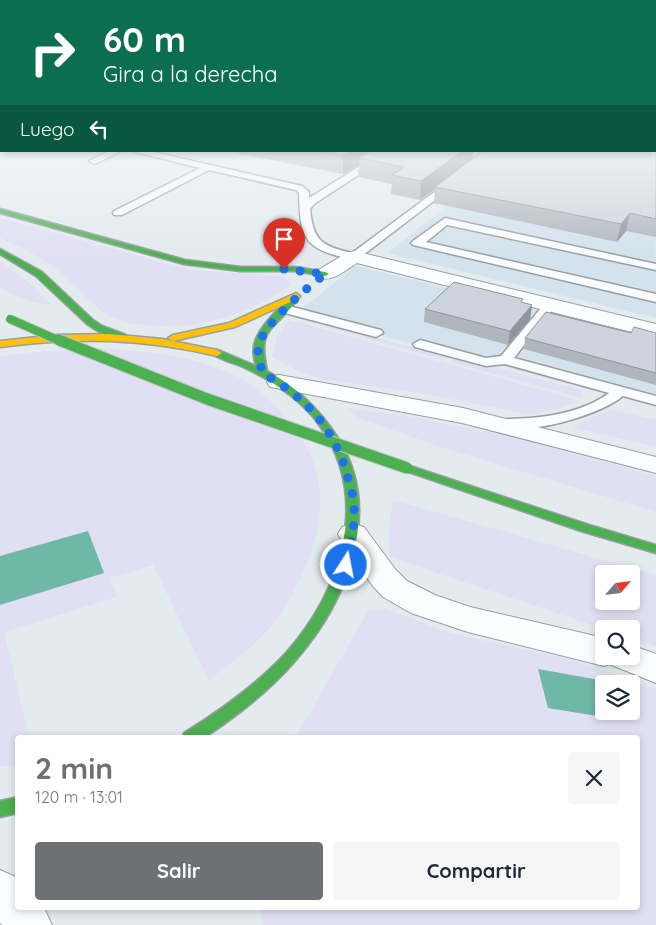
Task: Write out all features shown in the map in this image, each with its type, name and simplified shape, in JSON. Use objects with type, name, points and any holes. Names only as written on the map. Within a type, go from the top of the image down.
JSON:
[{"type":"main road","points":[[0,211],[184,262],[240,269],[295,269],[309,286]]},
{"type":"main road","points":[[0,251],[39,274],[90,322],[99,328],[123,336]]},
{"type":"main road","points":[[271,378],[258,349],[260,342],[285,309],[309,286]]},
{"type":"main road","points":[[160,340],[232,325],[309,286]]},
{"type":"main road","points":[[5,317],[97,358],[285,428],[585,528],[656,549]]},
{"type":"main road","points":[[0,344],[60,337],[123,336],[160,340],[226,356],[271,378],[312,408],[341,452],[354,508],[352,534],[346,565],[334,594],[316,624],[301,644],[274,673],[238,705],[194,735]]},
{"type":"main road","points":[[0,809],[15,806]]},
{"type":"street","points":[[309,286],[354,257],[656,332]]},
{"type":"street","points":[[271,378],[495,423],[656,465]]},
{"type":"street","points":[[352,534],[377,566],[383,577],[395,589],[423,604],[468,619],[595,650]]},
{"type":"street","points":[[640,663],[656,669]]},
{"type":"street","points":[[0,892],[15,906]]},
{"type":"street","points":[[19,910],[30,925]]},
{"type":"lane","points":[[118,213],[199,172]]},
{"type":"lane","points":[[233,172],[296,186],[304,192],[306,231],[313,241],[327,250],[354,257],[457,179]]},
{"type":"lane","points":[[305,208],[310,202],[357,172]]},
{"type":"lane","points":[[656,266],[444,221],[417,243],[656,298]]},
{"type":"lane","points":[[505,360],[550,306]]},
{"type":"lane","points":[[285,309],[376,333]]},
{"type":"lane","points":[[420,344],[486,362],[505,360],[656,400]]},
{"type":"lane","points":[[495,423],[530,424],[564,417],[603,404],[613,399],[620,391]]},
{"type":"shaded area","points":[[445,172],[655,172],[656,318],[387,253],[447,206],[409,198]]},
{"type":"shaded area","points":[[0,218],[191,270],[279,276],[288,279],[291,283],[289,287],[273,297],[239,313],[204,323],[167,326],[128,323],[113,318],[92,303],[60,272],[44,261],[0,238]]},
{"type":"shaded area","points":[[0,261],[28,282],[51,304],[38,304],[0,288]]},
{"type":"shaded area","points":[[356,266],[656,339],[656,405],[295,314]]},
{"type":"shaded area","points":[[292,317],[580,389],[583,398],[451,362],[452,360],[442,357],[440,359]]},
{"type":"shaded area","points":[[289,320],[581,401],[542,413],[528,414],[414,392],[320,379],[302,373],[272,357],[277,336]]},
{"type":"shaded area","points":[[100,348],[170,355],[204,363],[244,380],[272,403],[302,440],[311,457],[317,475],[320,492],[320,510],[312,547],[290,600],[269,629],[255,643],[209,680],[153,565],[110,578],[117,597],[4,632],[29,735],[15,735],[15,764],[0,767],[0,357],[23,353]]},
{"type":"shaded area","points":[[347,409],[403,415],[504,435],[656,476],[656,512],[444,448],[360,419]]},
{"type":"shaded area","points":[[614,410],[656,420],[656,447],[572,427],[600,414]]},
{"type":"shaded area","points":[[393,500],[621,565],[595,565],[595,610],[640,610],[640,570],[656,575],[656,646],[640,641],[640,620],[595,620],[595,626],[389,557],[389,526]]},
{"type":"shaded area","points":[[88,531],[104,573],[0,605],[0,556]]},
{"type":"shaded area","points":[[383,608],[450,633],[573,660],[616,675],[595,675],[595,720],[640,720],[640,683],[656,689],[656,925],[262,925],[261,910],[640,910],[640,735],[297,735],[368,611]]},
{"type":"shaded area","points":[[538,669],[595,679],[595,716],[548,708]]},
{"type":"building","points":[[396,172],[433,172],[421,181],[392,175]]},
{"type":"building","points":[[455,172],[656,172],[656,219],[630,213],[621,224],[435,187]]},
{"type":"building","points":[[454,282],[523,299],[521,302],[532,305],[510,331],[425,309]]},
{"type":"building","points":[[546,312],[631,333],[634,327],[656,333],[656,373],[525,338]]},
{"type":"traffic: fast","points":[[0,211],[184,262],[240,269],[295,269],[325,274]]},
{"type":"traffic: fast","points":[[0,251],[39,274],[90,322],[99,328],[123,337]]},
{"type":"traffic: fast","points":[[262,373],[258,355],[259,342],[265,330],[290,304]]},
{"type":"traffic: fast","points":[[10,319],[108,361],[207,399],[407,468]]},
{"type":"traffic: fast","points":[[195,735],[221,718],[250,695],[277,671],[302,643],[323,612],[339,580],[349,547],[353,514],[350,482],[340,450],[321,420],[294,393],[267,375],[217,353]]},
{"type":"traffic: fast","points":[[407,468],[585,528],[656,549]]},
{"type":"traffic: fast","points":[[0,809],[15,806]]},
{"type":"traffic: slow","points":[[173,338],[232,325],[296,296]]},
{"type":"traffic: slow","points":[[0,344],[56,338],[135,338],[189,346],[217,353]]},
{"type":"route","points":[[284,269],[314,271],[325,274],[296,296],[265,333],[258,349],[262,373],[279,382],[312,408],[341,452],[350,483],[354,508],[352,534],[346,565]]}]
